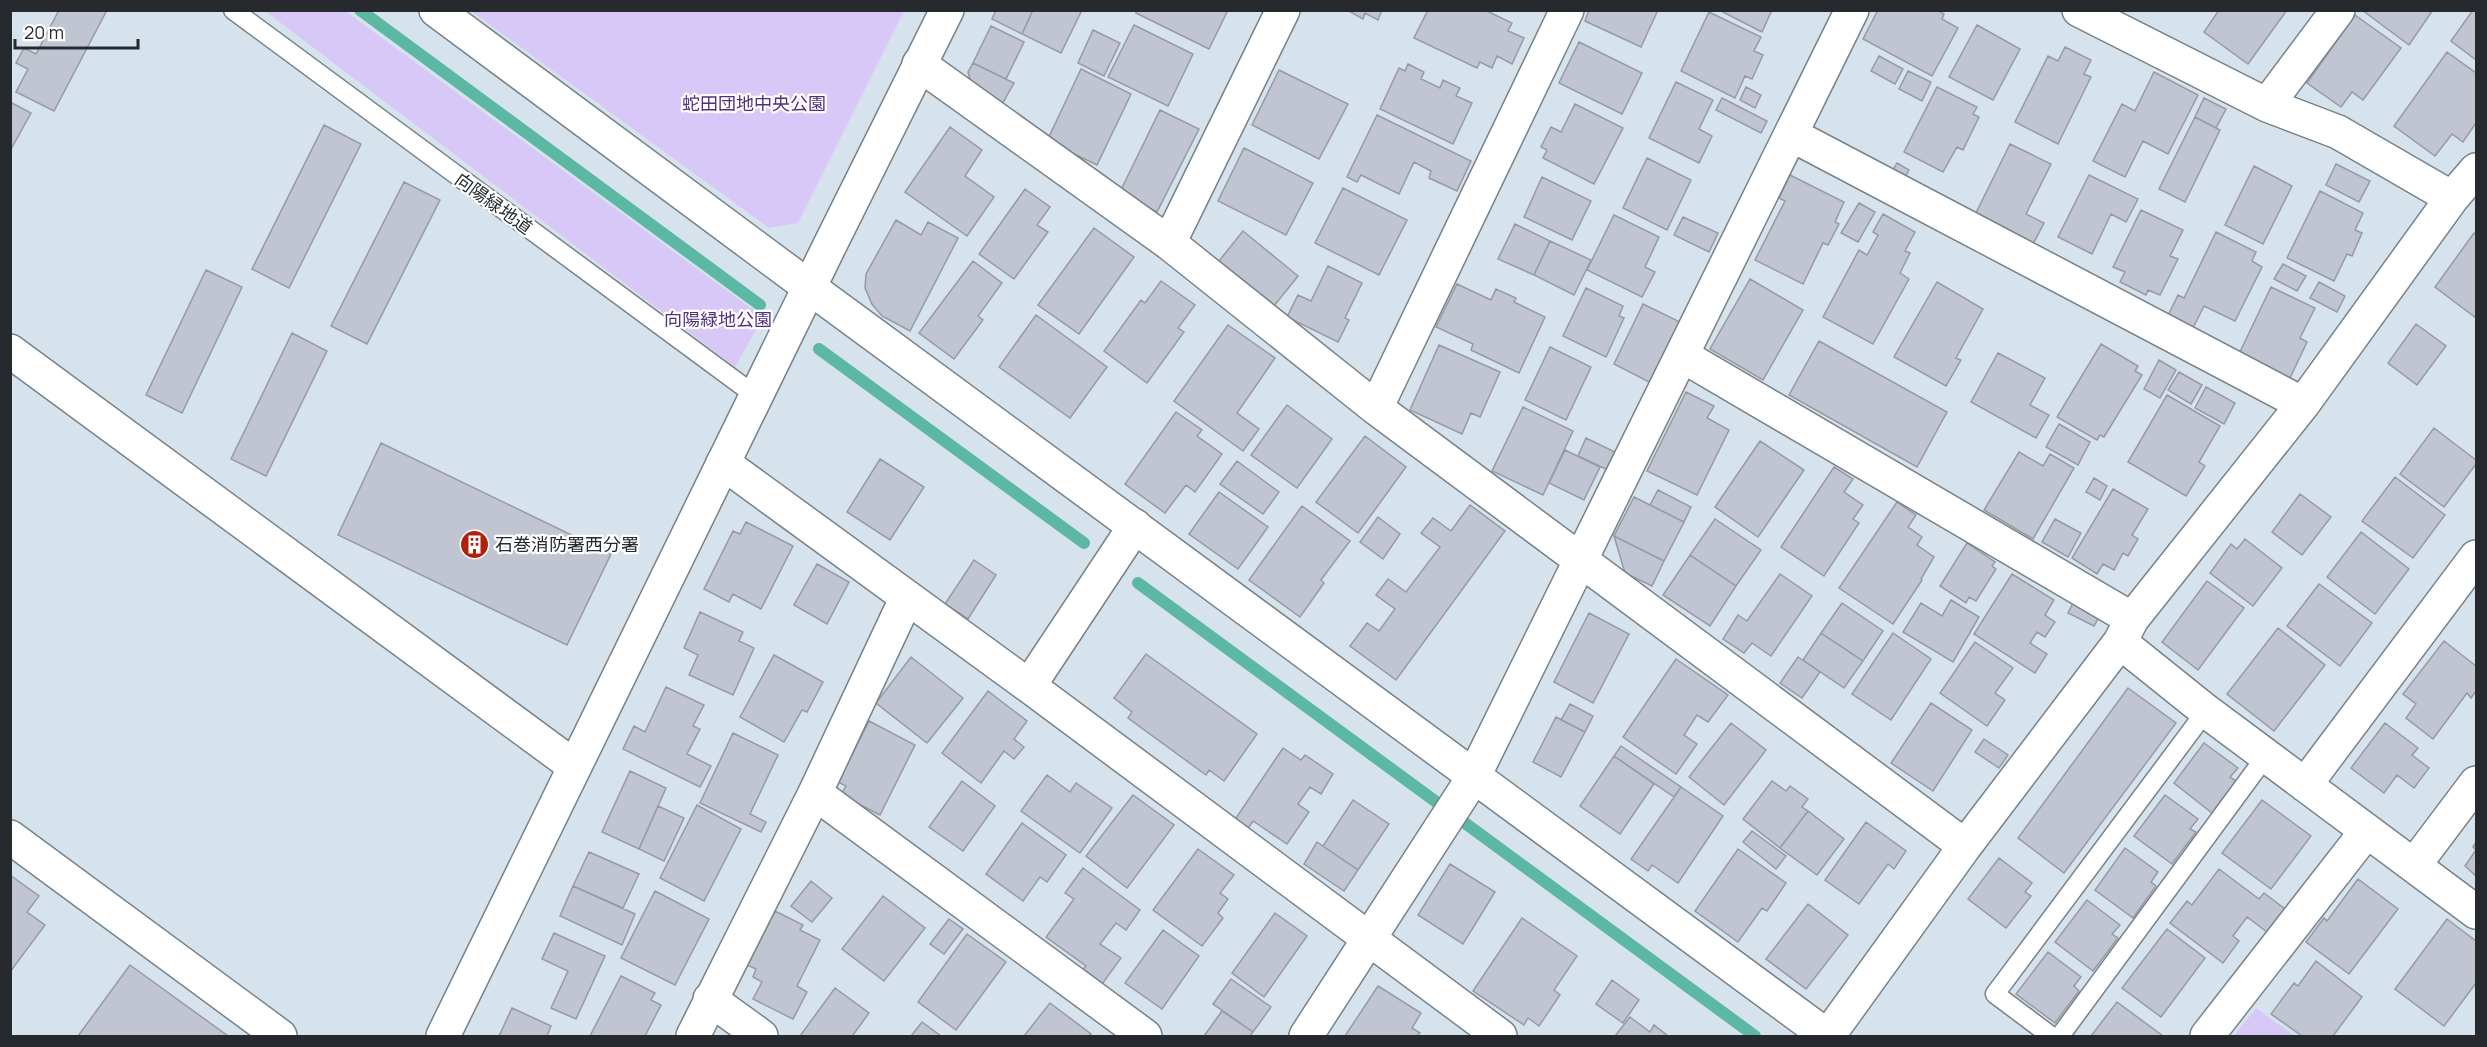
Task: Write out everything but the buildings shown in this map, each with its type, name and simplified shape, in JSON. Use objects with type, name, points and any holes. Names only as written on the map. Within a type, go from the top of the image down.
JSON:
[{"type":"street","points":[[436,10],[1473,778],[1828,1036],[1965,846],[2126,630],[2303,404],[2469,182],[2267,105],[2079,11]]},
{"type":"street","points":[[443,1036],[947,10]]},
{"type":"street","points":[[1169,243],[1283,10]]},
{"type":"street","points":[[1376,408],[1567,10]]},
{"type":"street","points":[[1306,1036],[1473,778],[1852,10]]},
{"type":"street","points":[[2267,105],[2338,10]]},
{"type":"street","points":[[919,64],[1169,243],[1376,408],[1965,846]]},
{"type":"street","points":[[1792,135],[2303,404]]},
{"type":"street","points":[[10,351],[574,766]]},
{"type":"street","points":[[1683,356],[2126,630],[2206,711],[2366,832],[2415,864],[2476,912]]},
{"type":"street","points":[[723,464],[1029,686],[1500,1036]]},
{"type":"street","points":[[1029,686],[1135,526]]},
{"type":"street","points":[[2305,784],[2476,557]]},
{"type":"street","points":[[693,1036],[815,793],[907,597]]},
{"type":"street","points":[[2415,864],[2476,783]]},
{"type":"street","points":[[815,793],[1145,1036]]},
{"type":"street","points":[[2207,1036],[2366,832]]},
{"type":"street","points":[[10,837],[280,1036]]},
{"type":"street","points":[[710,999],[761,1036]]},
{"type":"lane","name":"向陽緑地道","points":[[233,10],[756,396]]},
{"type":"lane","points":[[2051,1036],[1995,994],[2206,711]]},
{"type":"lane","points":[[2060,1036],[2266,756]]},
{"type":"green space","name":"向陽緑地公園","points":[[265,11],[345,11],[763,317],[735,367]]},
{"type":"green space","name":"蛇田団地中央公園","points":[[471,11],[904,11],[798,223],[769,228]]},
{"type":"green space","points":[[2256,1008],[2295,1036],[2234,1036]]},
{"type":"waterway","points":[[360,10],[760,305]]},
{"type":"waterway","points":[[819,349],[1084,543]]},
{"type":"waterway","points":[[1138,583],[1755,1036]]},
{"type":"place","name":"石巻消防署西分署","points":[[474,544]]}]
